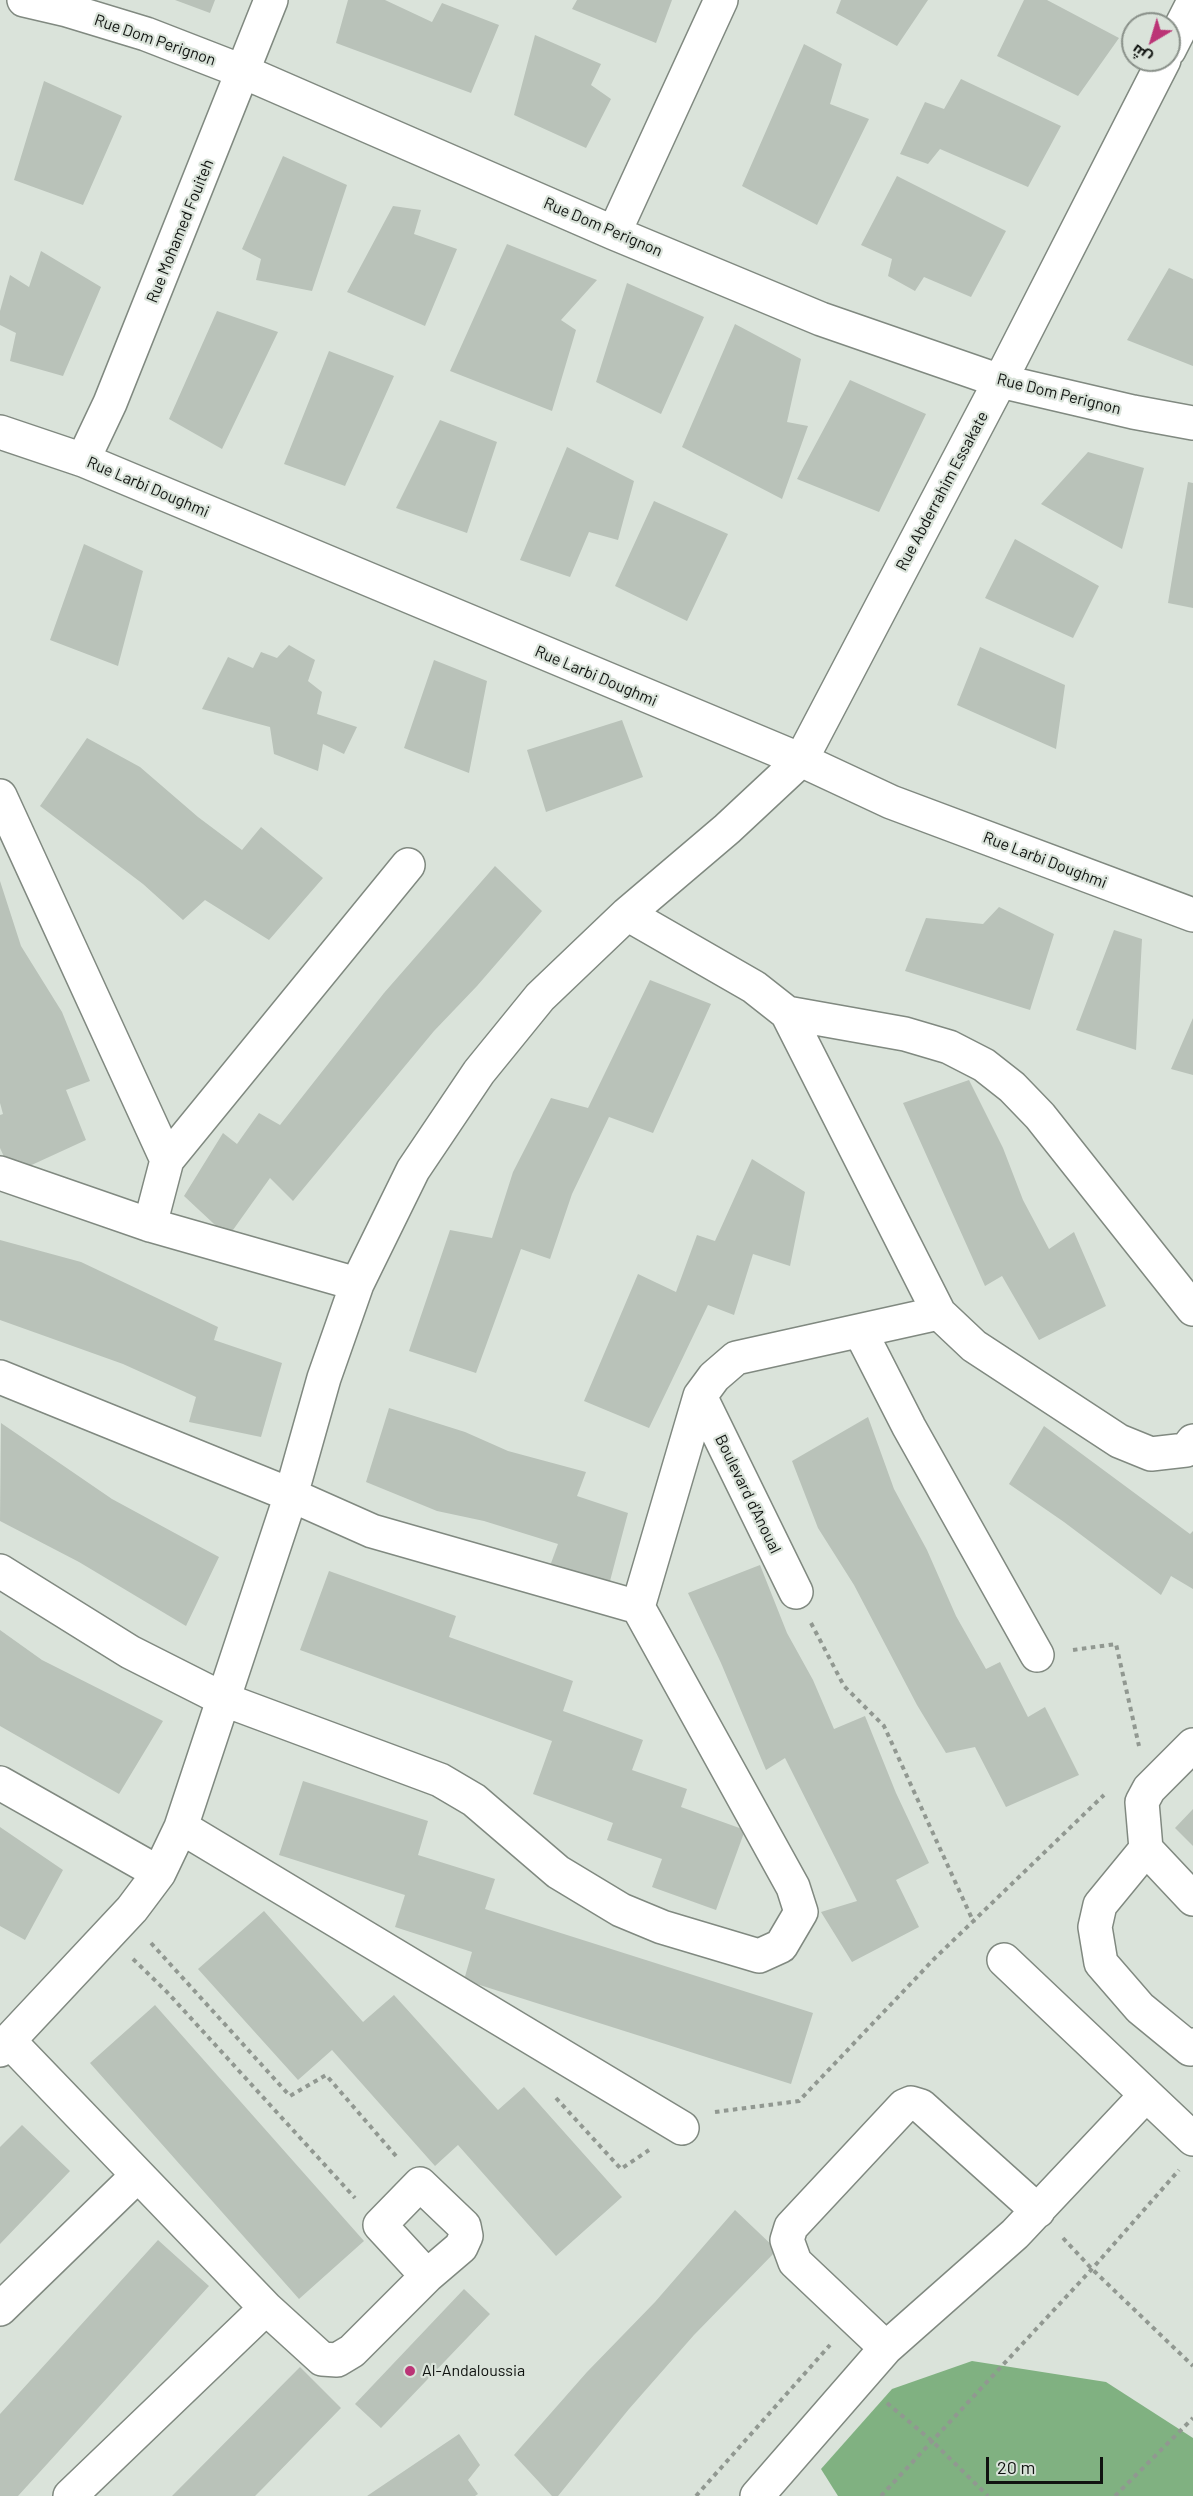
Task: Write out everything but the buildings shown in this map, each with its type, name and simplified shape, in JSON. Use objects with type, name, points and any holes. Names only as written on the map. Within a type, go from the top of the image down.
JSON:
[{"type":"street","name":"Rue Dom Perignon","points":[[24,0],[68,10],[146,34],[244,72],[614,233],[821,319],[1000,381],[1133,412],[1193,423]]},
{"type":"street","name":"Rue Mohamed Fouiteh","points":[[83,460],[110,403],[271,0]]},
{"type":"street","points":[[614,233],[721,0]]},
{"type":"street","points":[[1181,26],[1193,3]]},
{"type":"street","name":"Rue Abderrahim Essakate","points":[[4,2045],[118,1926],[159,1873],[181,1827],[225,1700],[291,1495],[324,1378],[357,1284],[413,1170],[479,1072],[540,997],[627,914],[727,829],[801,760],[1000,381],[1158,72]]},
{"type":"street","name":"Rue Larbi Doughmi","points":[[0,432],[83,460],[801,760],[891,802],[1193,915]]},
{"type":"street","points":[[0,796],[167,1160]]},
{"type":"street","points":[[150,1225],[167,1160],[408,865]]},
{"type":"street","points":[[627,914],[754,987],[787,1013],[939,1313],[974,1346],[1119,1441],[1151,1454],[1186,1450],[1193,1441]]},
{"type":"street","points":[[787,1013],[905,1034],[949,1047],[984,1065],[1012,1087],[1040,1116],[1193,1309]]},
{"type":"street","points":[[0,1173],[150,1225],[357,1284]]},
{"type":"street","points":[[638,1607],[700,1396],[714,1377],[735,1358],[939,1313]]},
{"type":"street","points":[[860,1331],[909,1427],[1037,1655]]},
{"type":"street","points":[[0,1377],[291,1495],[372,1531],[638,1607],[793,1887],[801,1912],[781,1946],[759,1956],[662,1927],[621,1910],[558,1872],[474,1800],[440,1780],[225,1700],[130,1652],[0,1571]]},
{"type":"street","name":"Boulevard d'Anoual","points":[[700,1396],[796,1592]]},
{"type":"street","points":[[1193,1745],[1149,1789],[1142,1802],[1146,1849],[1193,1899]]},
{"type":"street","points":[[0,1783],[159,1873]]},
{"type":"street","points":[[181,1827],[682,2128]]},
{"type":"street","points":[[1146,1849],[1100,1905],[1095,1927],[1101,1963],[1140,2007],[1190,2049],[1193,2045]]},
{"type":"street","points":[[1004,1960],[1146,2095],[1189,2151]]},
{"type":"street","points":[[4,2045],[138,2175],[266,2308],[322,2359],[337,2360],[352,2351],[427,2276],[461,2247],[466,2236],[464,2226],[420,2184],[380,2225],[427,2276]]},
{"type":"street","points":[[757,2496],[886,2348],[1015,2234],[1146,2095]]},
{"type":"street","points":[[886,2348],[795,2262],[788,2240],[791,2227],[904,2106],[912,2103],[921,2106],[1038,2211]]},
{"type":"street","points":[[0,2309],[138,2175]]},
{"type":"street","points":[[70,2496],[266,2308]]},
{"type":"path","points":[[796,1592],[844,1686],[884,1726],[974,1923]]},
{"type":"path","points":[[1037,1655],[1116,1644],[1140,1749]]},
{"type":"path","points":[[682,2128],[708,2113],[800,2101],[935,1958],[974,1923],[1109,1790]]},
{"type":"path","points":[[118,1926],[290,2096],[326,2075],[420,2184]]},
{"type":"path","points":[[118,1926],[167,1992],[380,2225]]},
{"type":"path","points":[[881,2496],[1092,2269],[1189,2151]]},
{"type":"path","points":[[1038,2211],[1092,2269],[1193,2366]]},
{"type":"path","points":[[696,2496],[854,2318]]},
{"type":"path","points":[[859,2379],[932,2441],[988,2496]]},
{"type":"path","points":[[1115,2496],[1193,2418]]},
{"type":"green space","points":[[972,2361],[1106,2382],[1193,2438],[1193,2496],[838,2496],[821,2469],[892,2389]]},
{"type":"place","name":"Al-Andaloussia","points":[[410,2371]]}]
